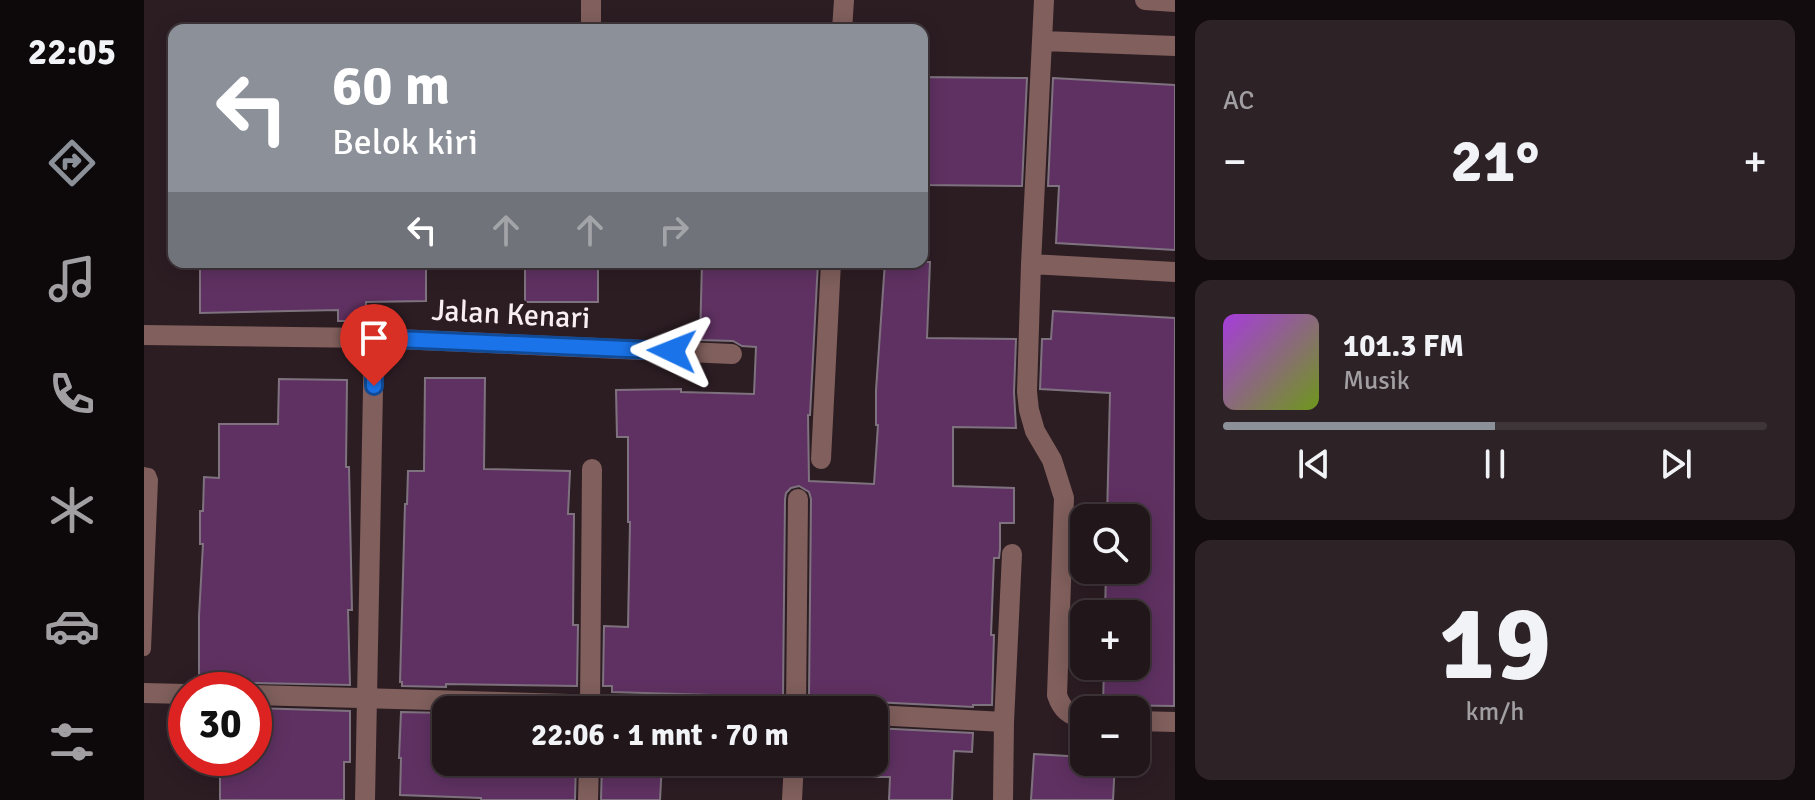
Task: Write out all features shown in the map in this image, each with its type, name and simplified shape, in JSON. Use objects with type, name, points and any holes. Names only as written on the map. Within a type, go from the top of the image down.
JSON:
[{"type":"street","points":[[591,0],[591,24]]},
{"type":"street","points":[[842,24],[844,0]]},
{"type":"street","points":[[1044,0],[1027,392],[1035,431],[1052,460],[1064,498],[1057,695],[1062,707],[1070,714]]},
{"type":"street","points":[[1145,0],[1175,2]]},
{"type":"street","points":[[1043,41],[1175,46]]},
{"type":"street","points":[[1031,264],[1175,272]]},
{"type":"street","points":[[821,459],[831,268]]},
{"type":"street","name":"Jalan Kenari","points":[[144,335],[374,338],[732,354]]},
{"type":"street","points":[[365,800],[374,338]]},
{"type":"street","points":[[590,696],[592,469]]},
{"type":"street","points":[[796,696],[798,499]]},
{"type":"street","points":[[1003,800],[1012,554]]},
{"type":"street","points":[[144,693],[168,694]]},
{"type":"street","points":[[272,695],[432,700]]},
{"type":"street","points":[[888,716],[1004,722]]},
{"type":"street","points":[[1150,721],[1175,722]]},
{"type":"street","points":[[588,800],[589,776]]},
{"type":"street","points":[[792,800],[793,776]]},
{"type":"lane","points":[[144,474],[149,475],[151,480],[144,649]]},
{"type":"building","points":[[928,77],[1027,78],[1022,186],[928,185]]},
{"type":"building","points":[[1053,78],[1175,85],[1175,250],[1056,243],[1059,186],[1048,186]]},
{"type":"building","points":[[930,262],[927,338],[1016,339],[1016,428],[953,427],[953,486],[1014,488],[1014,523],[1000,523],[999,558],[994,558],[992,705],[973,707],[888,703],[888,696],[809,696],[811,499],[809,492],[799,486],[791,488],[785,499],[783,696],[612,692],[612,686],[603,686],[604,626],[628,627],[628,437],[617,437],[616,390],[681,389],[681,392],[754,394],[756,347],[742,346],[733,341],[700,340],[702,268],[818,268],[808,415],[809,481],[874,484],[878,425],[876,390],[885,268],[928,268]]},
{"type":"building","points":[[200,268],[426,268],[426,301],[366,302],[366,321],[338,321],[338,310],[200,313]]},
{"type":"building","points":[[525,268],[598,268],[598,302],[525,302]]},
{"type":"building","points":[[1053,311],[1175,318],[1174,706],[1150,706],[1150,696],[1103,696],[1104,680],[1150,680],[1150,600],[1105,600],[1106,584],[1150,584],[1150,504],[1107,504],[1110,393],[1040,389],[1042,339],[1051,339]]},
{"type":"building","points":[[425,378],[485,378],[484,469],[570,471],[568,514],[574,514],[573,625],[578,625],[577,686],[446,684],[446,687],[402,686],[400,682],[405,504],[408,471],[424,471]]},
{"type":"building","points":[[279,379],[347,380],[346,467],[349,467],[352,610],[348,610],[350,685],[272,683],[272,672],[199,672],[203,544],[200,544],[200,511],[203,511],[204,477],[219,478],[219,424],[278,424]]},
{"type":"building","points":[[272,709],[350,711],[350,762],[344,762],[344,800],[220,800],[220,776],[272,776]]},
{"type":"building","points":[[401,712],[432,713],[432,776],[576,776],[575,800],[481,800],[400,795]]},
{"type":"building","points":[[888,729],[973,733],[972,752],[954,751],[952,800],[889,800],[890,777],[874,777],[888,776]]},
{"type":"building","points":[[1034,754],[1070,756],[1070,776],[1114,776],[1113,800],[1031,800]]},
{"type":"building","points":[[602,776],[661,776],[660,800],[601,800]]},
{"type":"route","points":[[374,386],[374,338],[672,351]]}]
